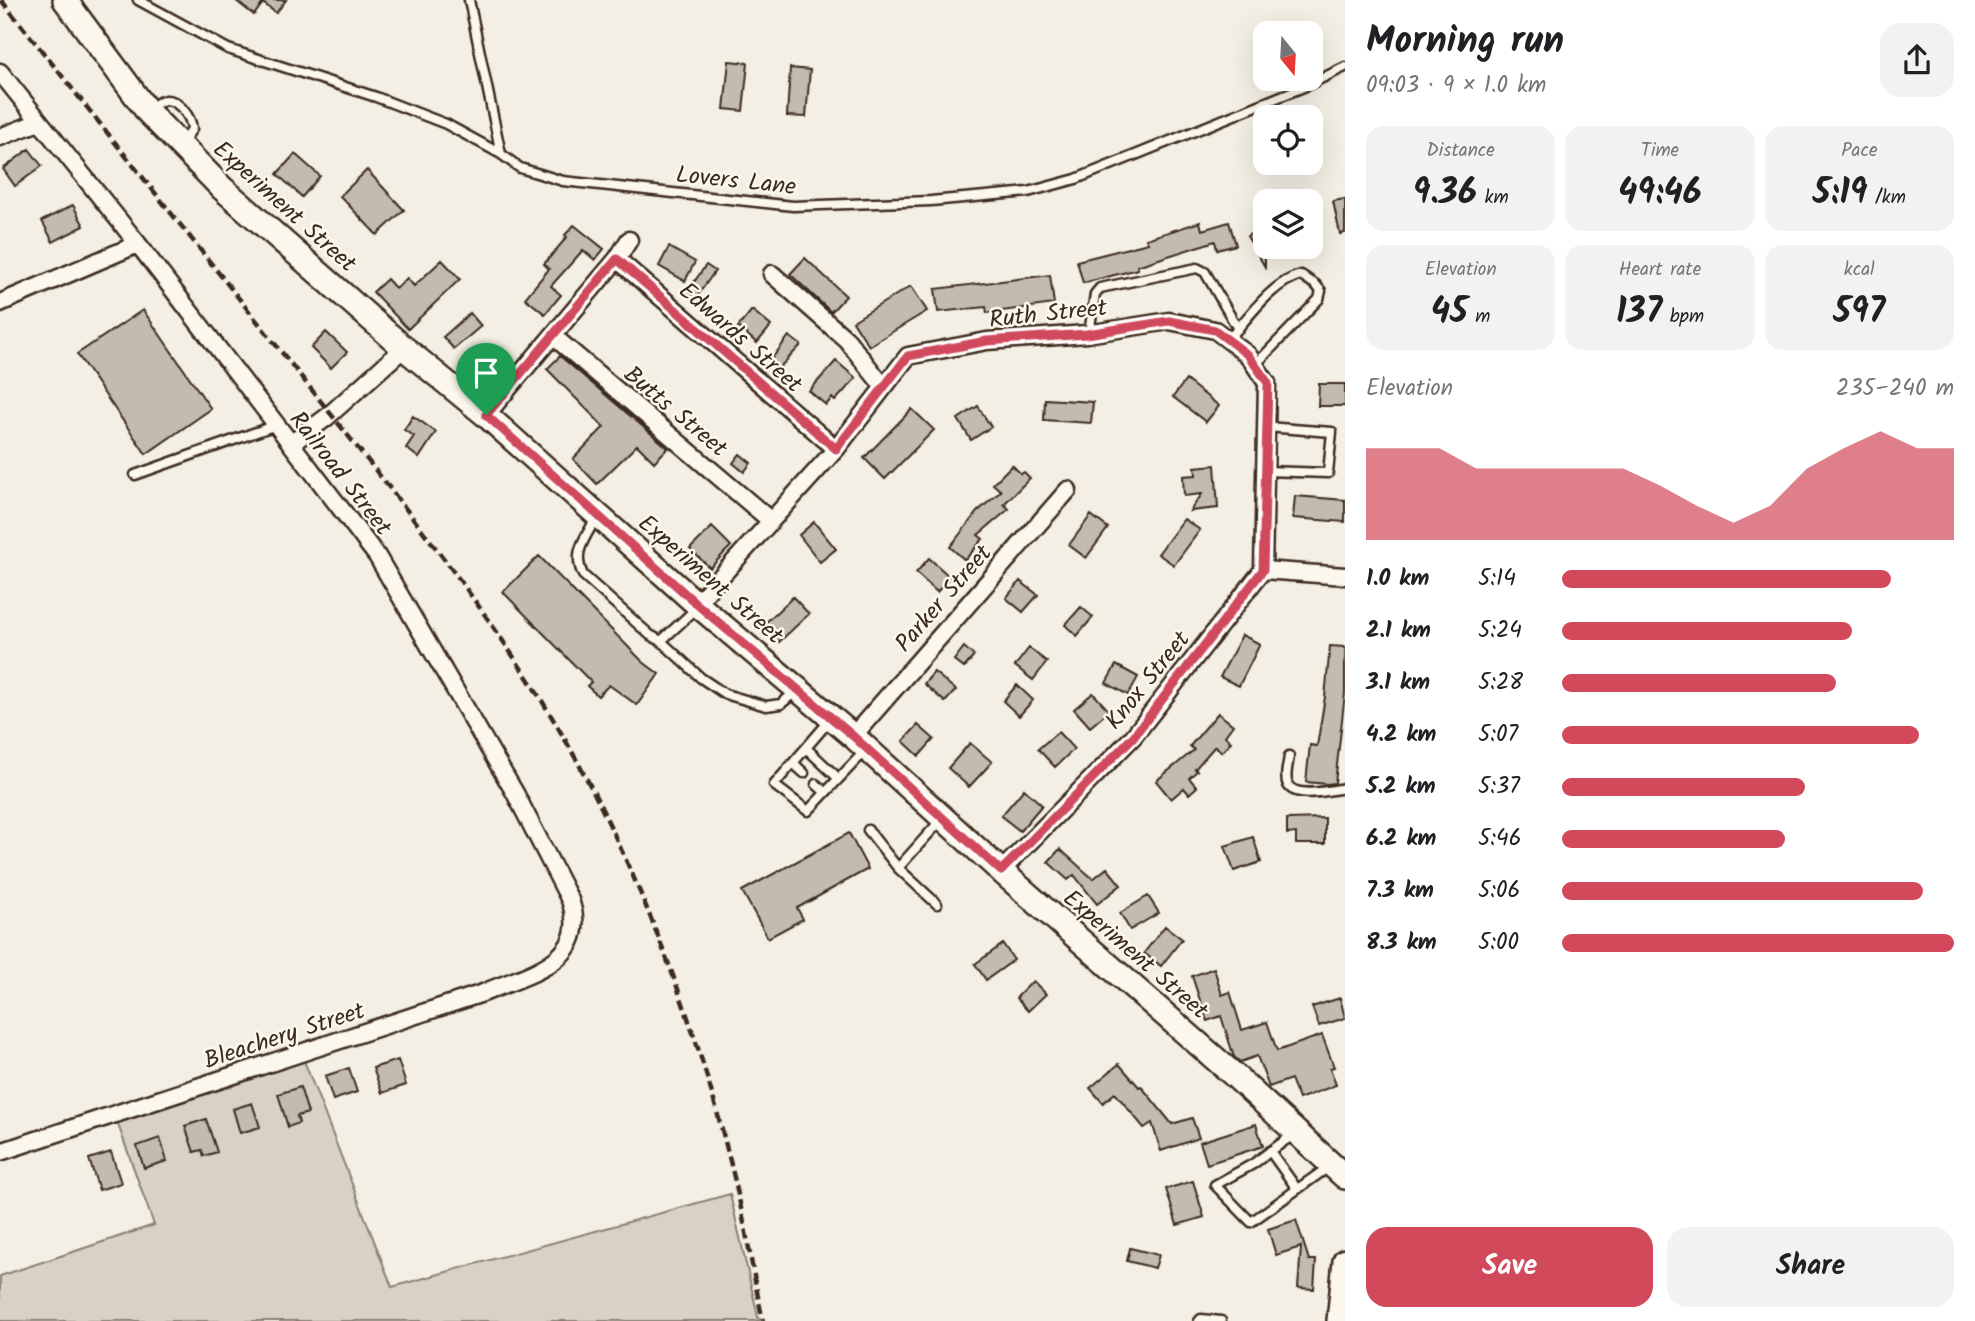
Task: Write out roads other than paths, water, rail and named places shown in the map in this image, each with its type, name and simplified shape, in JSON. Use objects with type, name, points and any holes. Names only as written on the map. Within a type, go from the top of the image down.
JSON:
[{"type":"main road","name":"Experiment Street","points":[[65,0],[148,112],[222,188],[404,348],[486,415],[698,605],[860,742],[1338,1170]]},
{"type":"main road","points":[[1341,1310],[1345,1261]]},
{"type":"street","name":"Railroad Street","points":[[0,72],[138,244],[377,556],[515,793],[570,900],[576,917],[571,941]]},
{"type":"street","points":[[0,137],[39,122]]},
{"type":"street","points":[[486,415],[617,259],[629,240]]},
{"type":"street","points":[[0,303],[138,244]]},
{"type":"street","name":"Edwards Street","points":[[617,259],[836,449]]},
{"type":"street","points":[[772,274],[847,340],[883,386]]},
{"type":"street","name":"Ruth Street","points":[[698,605],[836,449],[908,356],[987,341],[1089,334],[1169,321],[1233,335],[1268,383],[1263,570]]},
{"type":"street","name":"Butts Street","points":[[553,336],[771,521]]},
{"type":"street","points":[[292,443],[327,417],[404,348]]},
{"type":"street","name":"Parker Street","points":[[860,742],[1068,490]]},
{"type":"street","points":[[1263,570],[1345,576]]},
{"type":"street","name":"Knox Street","points":[[1001,871],[1133,737],[1263,570]]},
{"type":"street","name":"Bleachery Street","points":[[0,1152],[483,993],[552,964],[565,952],[571,941]]},
{"type":"lane","name":"Lovers Lane","points":[[138,0],[228,49],[376,97],[446,124],[501,154],[520,168],[563,181],[793,206],[931,201],[1028,192],[1076,179],[1306,86],[1345,67]]},
{"type":"lane","points":[[469,0],[501,154]]},
{"type":"lane","points":[[1089,334],[1095,294],[1100,288],[1197,268],[1205,272],[1233,335],[1278,286],[1289,278],[1301,275],[1321,291],[1319,299],[1255,365]]},
{"type":"lane","points":[[135,475],[276,425]]},
{"type":"lane","points":[[1265,471],[1328,473],[1332,432],[1266,427]]},
{"type":"lane","points":[[598,516],[579,551],[577,563],[583,575],[650,635],[661,641],[701,678],[725,694],[766,706],[780,704],[798,690]]},
{"type":"lane","points":[[661,641],[698,605]]},
{"type":"lane","points":[[832,718],[774,785],[808,811],[838,778],[860,742]]},
{"type":"lane","points":[[806,748],[838,778]]},
{"type":"lane","points":[[1289,756],[1286,776],[1288,785],[1296,791],[1316,792],[1345,788]]},
{"type":"lane","points":[[793,763],[804,773]]},
{"type":"lane","points":[[817,784],[825,792]]},
{"type":"lane","points":[[898,868],[943,818]]},
{"type":"lane","points":[[868,831],[898,868],[937,904]]},
{"type":"lane","points":[[1297,1132],[1270,1152],[1215,1185],[1251,1222],[1297,1189],[1338,1170]]},
{"type":"lane","points":[[1270,1152],[1297,1189]]},
{"type":"lane","points":[[1199,1321],[1221,1321]]},
{"type":"railway","points":[[1,0],[427,536],[500,637],[566,742],[619,845],[680,994],[727,1147],[763,1321]]}]
